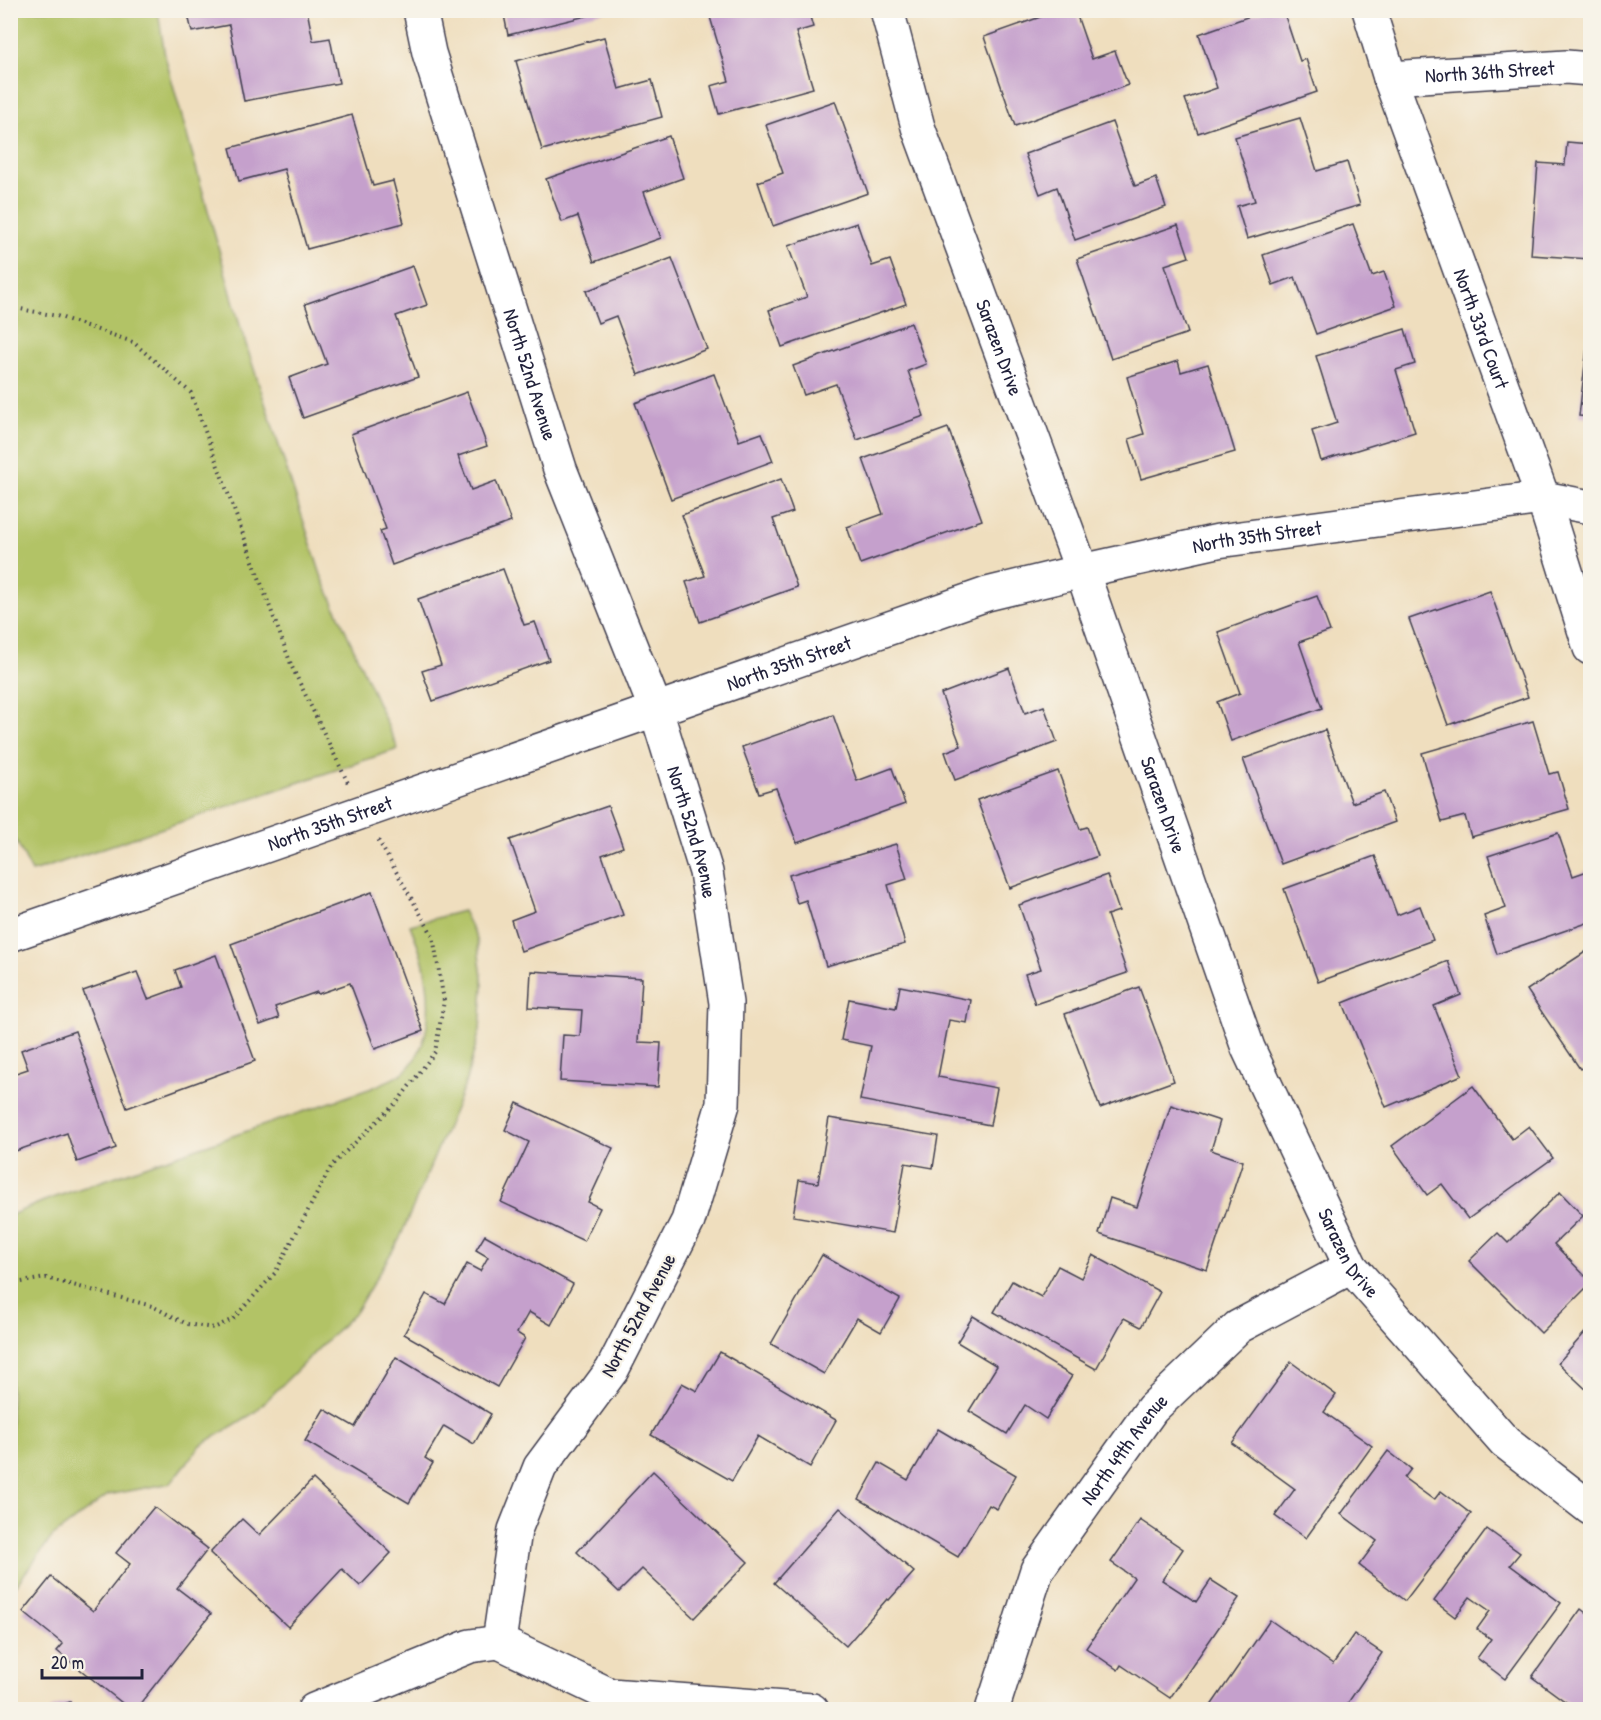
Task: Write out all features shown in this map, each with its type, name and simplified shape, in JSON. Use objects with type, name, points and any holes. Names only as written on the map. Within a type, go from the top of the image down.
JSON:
[{"type":"street","name":"North 52nd Avenue","points":[[420,10],[429,52],[560,469],[656,710],[706,872],[726,1003],[723,1104],[688,1221],[612,1370],[540,1467],[515,1530],[499,1642]]},
{"type":"street","name":"Sarazen Drive","points":[[887,10],[918,128],[1082,571],[1248,1048],[1351,1267],[1505,1442],[1590,1508]]},
{"type":"street","name":"North 33rd Court","points":[[1369,10],[1390,78],[1543,498],[1590,648]]},
{"type":"street","name":"North 36th Street","points":[[1390,78],[1566,67],[1590,69]]},
{"type":"street","name":"North 35th Street","points":[[10,934],[987,594],[1218,541],[1543,498],[1590,507]]},
{"type":"street","name":"North 49th Avenue","points":[[993,1710],[1037,1570],[1152,1409],[1238,1327],[1351,1267]]},
{"type":"street","points":[[314,1710],[470,1646],[499,1642],[610,1695],[812,1710]]},
{"type":"green space","points":[[11,10],[158,11],[165,56],[241,329],[321,575],[398,749],[32,872],[10,829]]},
{"type":"green space","points":[[463,911],[477,939],[483,985],[480,1030],[464,1087],[399,1240],[356,1311],[254,1413],[201,1445],[171,1483],[108,1495],[52,1537],[11,1592],[11,1215],[44,1201],[372,1088],[402,1074],[421,1048],[428,1021],[428,993],[424,965],[410,925]]},
{"type":"building","points":[[187,10],[307,10],[313,41],[330,38],[339,83],[244,101],[229,25],[192,32]]},
{"type":"building","points":[[503,10],[607,10],[607,11],[508,35]]},
{"type":"building","points":[[733,10],[808,10],[813,27],[796,32],[813,88],[719,114],[711,86],[729,81],[710,17]]},
{"type":"building","points":[[1060,10],[1075,10],[1092,59],[1115,51],[1128,85],[1015,126],[984,37]]},
{"type":"building","points":[[1267,10],[1283,10],[1300,61],[1306,59],[1317,92],[1198,133],[1185,99],[1217,88],[1199,34]]},
{"type":"building","points":[[604,37],[619,89],[652,80],[662,117],[542,150],[516,61]]},
{"type":"building","points":[[835,101],[868,193],[773,226],[758,182],[783,173],[766,125]]},
{"type":"building","points":[[352,115],[373,186],[393,181],[404,223],[307,249],[284,169],[239,181],[230,148]]},
{"type":"building","points":[[1300,118],[1317,171],[1347,162],[1360,205],[1247,239],[1237,206],[1255,201],[1235,137]]},
{"type":"building","points":[[1112,122],[1135,186],[1156,178],[1166,207],[1075,240],[1057,187],[1040,194],[1025,154]]},
{"type":"building","points":[[669,136],[683,178],[644,192],[661,238],[594,262],[578,216],[562,222],[546,179]]},
{"type":"building","points":[[1567,142],[1590,144],[1590,259],[1531,255],[1538,163],[1565,165]]},
{"type":"building","points":[[857,223],[872,266],[890,260],[906,304],[782,347],[769,310],[807,297],[788,246]]},
{"type":"building","points":[[1353,224],[1372,276],[1384,272],[1396,306],[1316,334],[1295,277],[1273,285],[1263,255]]},
{"type":"building","points":[[1178,225],[1189,257],[1165,265],[1188,333],[1111,359],[1077,259]]},
{"type":"building","points":[[672,258],[707,349],[638,375],[616,316],[598,323],[586,291]]},
{"type":"building","points":[[413,266],[427,305],[396,316],[418,377],[303,418],[289,378],[327,364],[305,304]]},
{"type":"building","points":[[911,323],[926,364],[908,371],[924,416],[857,440],[836,384],[804,395],[793,366]]},
{"type":"building","points":[[1405,329],[1415,364],[1396,370],[1415,432],[1321,461],[1312,431],[1337,423],[1316,356]]},
{"type":"building","points":[[1590,330],[1590,417],[1579,416]]},
{"type":"building","points":[[1178,361],[1181,372],[1208,364],[1235,452],[1141,479],[1129,439],[1144,434],[1127,377]]},
{"type":"building","points":[[714,374],[739,441],[762,433],[773,461],[671,499],[635,403]]},
{"type":"building","points":[[467,392],[487,446],[458,456],[471,490],[496,481],[511,522],[392,565],[380,531],[386,529],[351,434]]},
{"type":"building","points":[[948,428],[982,520],[860,564],[847,527],[883,514],[863,459]]},
{"type":"building","points":[[781,479],[793,512],[773,519],[797,587],[700,622],[686,582],[705,576],[682,515]]},
{"type":"building","points":[[503,569],[524,625],[535,622],[549,660],[433,701],[422,671],[441,665],[418,599]]},
{"type":"building","points":[[1490,591],[1528,697],[1448,725],[1409,619]]},
{"type":"building","points":[[1317,596],[1330,631],[1299,642],[1322,708],[1231,741],[1217,702],[1240,693],[1218,632]]},
{"type":"building","points":[[1009,668],[1025,713],[1044,706],[1057,742],[955,780],[945,752],[961,746],[941,694]]},
{"type":"building","points":[[833,715],[857,781],[892,768],[905,804],[797,843],[776,788],[759,793],[742,747]]},
{"type":"building","points":[[1533,721],[1549,774],[1558,772],[1569,809],[1471,837],[1465,816],[1442,822],[1422,753]]},
{"type":"building","points":[[1325,730],[1352,803],[1384,792],[1395,822],[1281,864],[1243,759]]},
{"type":"building","points":[[1058,771],[1080,829],[1087,827],[1098,856],[1010,888],[977,800]]},
{"type":"building","points":[[608,806],[623,847],[602,855],[623,915],[521,951],[511,920],[535,911],[510,840]]},
{"type":"building","points":[[1558,833],[1573,876],[1590,870],[1590,922],[1497,954],[1484,916],[1506,908],[1488,856]]},
{"type":"building","points":[[896,844],[907,879],[888,885],[905,944],[826,966],[806,900],[797,903],[789,875]]},
{"type":"building","points":[[1375,856],[1397,915],[1420,906],[1433,940],[1318,982],[1284,889]]},
{"type":"building","points":[[1107,875],[1119,911],[1107,915],[1127,973],[1035,1004],[1025,974],[1041,969],[1019,905]]},
{"type":"building","points":[[372,892],[423,1031],[375,1049],[350,983],[275,1007],[279,1018],[260,1025],[231,944]]},
{"type":"building","points":[[1590,949],[1590,1062],[1580,1069],[1527,990]]},
{"type":"building","points":[[216,955],[255,1061],[127,1108],[83,991],[137,972],[148,999],[181,987],[175,970]]},
{"type":"building","points":[[1448,961],[1461,995],[1434,1006],[1462,1075],[1386,1107],[1343,1003]]},
{"type":"building","points":[[531,971],[642,978],[638,1042],[661,1043],[658,1087],[560,1081],[563,1035],[580,1036],[582,1010],[529,1007]]},
{"type":"building","points":[[900,986],[971,1000],[967,1023],[949,1020],[938,1077],[997,1088],[990,1125],[860,1100],[871,1046],[841,1040],[849,999],[896,1008]]},
{"type":"building","points":[[1139,987],[1174,1081],[1100,1108],[1065,1014]]},
{"type":"building","points":[[75,1031],[116,1148],[77,1162],[67,1133],[10,1153],[10,1075],[28,1069],[21,1050]]},
{"type":"building","points":[[1473,1086],[1512,1139],[1529,1126],[1553,1158],[1468,1219],[1442,1184],[1427,1195],[1392,1146]]},
{"type":"building","points":[[517,1103],[613,1148],[588,1202],[600,1208],[584,1241],[501,1202],[529,1142],[505,1130]]},
{"type":"building","points":[[1171,1105],[1220,1121],[1211,1150],[1243,1161],[1207,1270],[1099,1234],[1110,1198],[1137,1207]]},
{"type":"building","points":[[829,1118],[938,1136],[933,1168],[905,1163],[893,1233],[793,1216],[799,1180],[818,1183]]},
{"type":"building","points":[[1560,1192],[1583,1216],[1554,1244],[1590,1281],[1590,1284],[1541,1333],[1469,1261],[1498,1233],[1508,1243]]},
{"type":"building","points":[[485,1235],[573,1284],[551,1325],[529,1312],[517,1333],[525,1338],[497,1387],[404,1334],[426,1294],[445,1304],[467,1264],[480,1271],[488,1257],[476,1250]]},
{"type":"building","points":[[822,1255],[900,1299],[881,1332],[857,1318],[824,1374],[771,1344]]},
{"type":"building","points":[[1093,1255],[1160,1292],[1141,1327],[1124,1318],[1096,1369],[994,1312],[1012,1281],[1041,1297],[1058,1266],[1081,1278]]},
{"type":"building","points":[[973,1316],[1072,1376],[1046,1419],[1025,1405],[1007,1434],[969,1411],[997,1366],[957,1342]]},
{"type":"building","points":[[1590,1327],[1590,1393],[1558,1363]]},
{"type":"building","points":[[720,1352],[836,1420],[810,1467],[758,1436],[732,1481],[651,1435],[682,1383],[697,1391]]},
{"type":"building","points":[[396,1357],[491,1414],[474,1444],[444,1426],[425,1458],[433,1463],[409,1503],[305,1441],[324,1409],[355,1427]]},
{"type":"building","points":[[1291,1362],[1336,1395],[1324,1412],[1372,1446],[1306,1538],[1275,1516],[1295,1489],[1232,1443]]},
{"type":"building","points":[[938,1429],[1016,1475],[997,1509],[989,1505],[958,1557],[859,1499],[879,1463],[908,1480]]},
{"type":"building","points":[[1388,1451],[1411,1469],[1404,1478],[1434,1500],[1441,1491],[1471,1514],[1405,1601],[1359,1565],[1377,1541],[1341,1514]]},
{"type":"building","points":[[653,1471],[748,1562],[694,1618],[642,1569],[619,1592],[577,1552]]},
{"type":"building","points":[[313,1479],[391,1553],[360,1586],[342,1569],[288,1627],[210,1553],[242,1519],[259,1535]]},
{"type":"building","points":[[154,1507],[208,1549],[177,1588],[211,1614],[135,1710],[131,1710],[57,1651],[63,1644],[23,1612],[51,1577],[93,1611],[130,1564],[116,1553]]},
{"type":"building","points":[[840,1508],[914,1572],[846,1646],[774,1583]]},
{"type":"building","points":[[1140,1520],[1183,1549],[1162,1580],[1196,1602],[1211,1580],[1239,1598],[1170,1698],[1121,1665],[1118,1670],[1086,1648],[1134,1578],[1111,1562]]},
{"type":"building","points":[[1487,1529],[1520,1553],[1510,1565],[1561,1603],[1505,1679],[1477,1658],[1491,1639],[1477,1629],[1490,1611],[1470,1597],[1455,1617],[1434,1601]]},
{"type":"building","points":[[1581,1609],[1590,1616],[1590,1710],[1577,1710],[1532,1677]]},
{"type":"building","points":[[1270,1620],[1333,1664],[1354,1634],[1382,1653],[1343,1710],[1208,1710]]},
{"type":"building","points":[[70,1702],[73,1710],[50,1710],[50,1709]]}]
